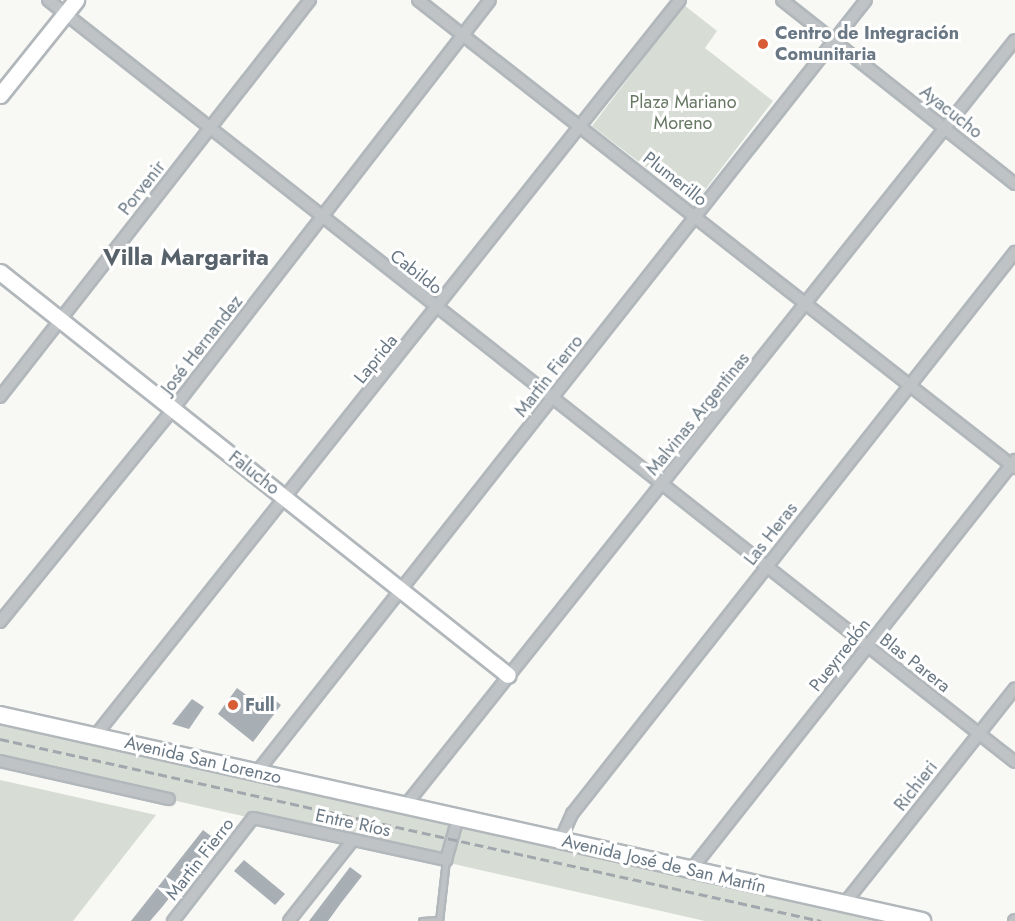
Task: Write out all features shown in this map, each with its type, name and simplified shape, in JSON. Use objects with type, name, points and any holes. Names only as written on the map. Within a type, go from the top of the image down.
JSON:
[{"type":"main road","name":"Avenida San Lorenzo","points":[[0,715],[405,806]]},
{"type":"main road","name":"Avenida José de San Martín","points":[[405,806],[922,921]]},
{"type":"street","name":"Cabildo","points":[[48,0],[208,130],[766,567]]},
{"type":"street","points":[[0,95],[76,0]]},
{"type":"street","name":"Porvenir","points":[[0,397],[310,0]]},
{"type":"street","name":"Plumerillo","points":[[418,0],[1014,464]]},
{"type":"street","name":"José Hernandez","points":[[0,622],[173,409],[490,0]]},
{"type":"street","name":"Laprida","points":[[95,736],[582,128],[680,0]]},
{"type":"street","name":"Ayacucho","points":[[782,0],[1015,184]]},
{"type":"street","name":"Martin Fierro","points":[[257,772],[866,0]]},
{"type":"street","name":"Malvinas Argentinas","points":[[405,806],[808,303],[1015,40]]},
{"type":"street","name":"Las Heras","points":[[560,841],[572,814],[1015,252]]},
{"type":"street","name":"Falucho","points":[[0,272],[508,675]]},
{"type":"street","name":"Pueyrredón","points":[[691,870],[1014,464]]},
{"type":"street","name":"Blas Parera","points":[[766,567],[1015,762]]},
{"type":"street","name":"Richieri","points":[[844,904],[1015,688]]},
{"type":"street","points":[[0,761],[169,799]]},
{"type":"street","name":"Martin Fierro","points":[[173,921],[253,818]]},
{"type":"street","name":"Entre Ríos","points":[[253,818],[446,860]]},
{"type":"street","points":[[446,860],[458,818]]},
{"type":"street","points":[[289,921],[353,840]]},
{"type":"lane","points":[[422,921],[439,921],[446,860]]},
{"type":"green space","name":"Plaza Mariano Moreno","points":[[684,5],[717,31],[705,48],[773,101],[694,204],[592,126]]},
{"type":"green space","points":[[0,715],[922,921],[705,921],[0,761]]},
{"type":"green space","points":[[0,780],[156,815],[73,921],[0,921]]},
{"type":"building","points":[[237,688],[258,704],[266,693],[281,705],[253,742],[218,714]]},
{"type":"building","points":[[192,699],[204,707],[189,729],[172,724]]},
{"type":"building","points":[[203,830],[215,839],[163,906],[150,921],[131,921]]},
{"type":"building","points":[[244,860],[285,894],[275,905],[234,871]]},
{"type":"building","points":[[350,867],[362,876],[328,921],[309,921]]},
{"type":"railway","points":[[0,739],[821,921]]},
{"type":"place","name":"Centro de Integración Comunitaria","points":[[763,44]]},
{"type":"place","name":"Full","points":[[233,705]]},
{"type":"district","name":"Villa Margarita","points":[[186,257]]}]
